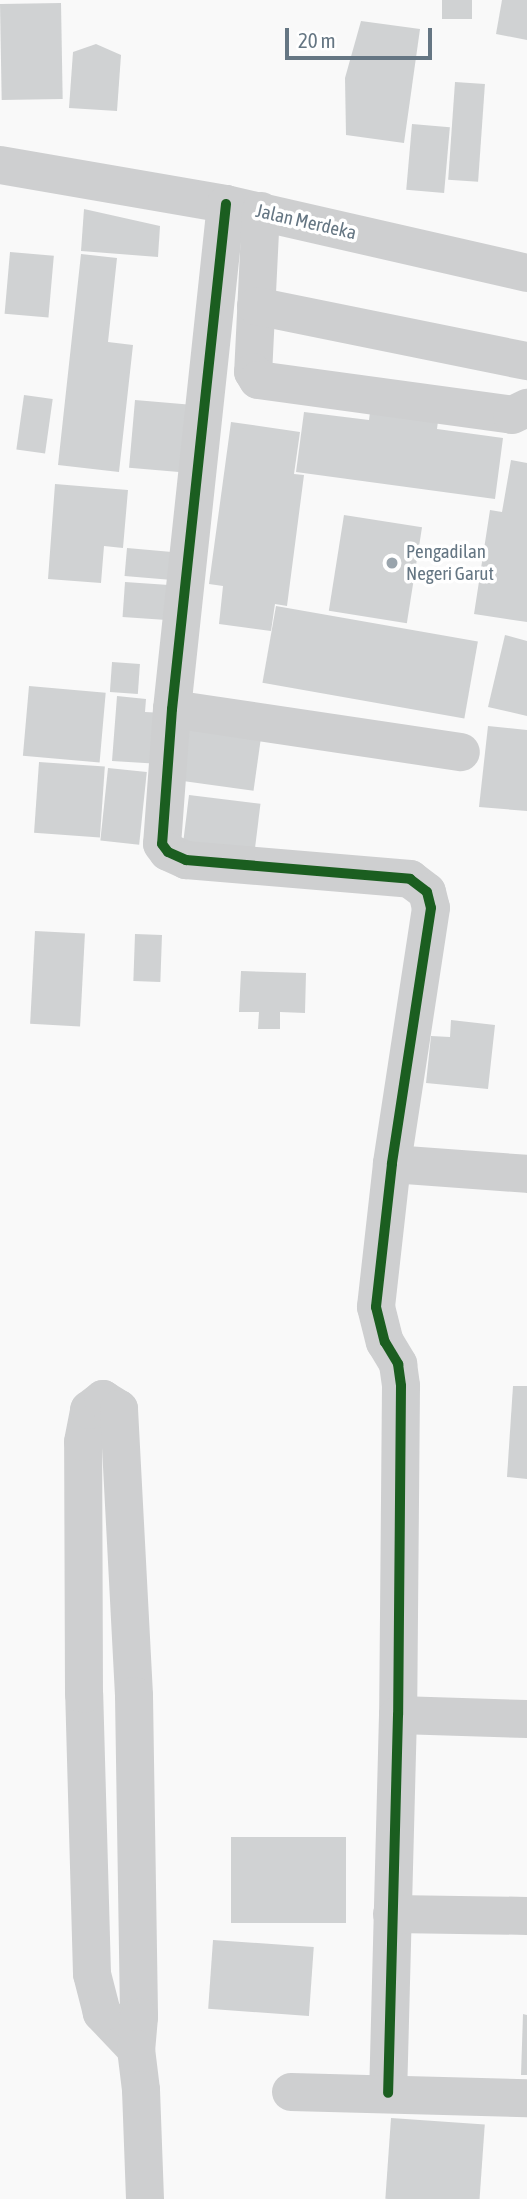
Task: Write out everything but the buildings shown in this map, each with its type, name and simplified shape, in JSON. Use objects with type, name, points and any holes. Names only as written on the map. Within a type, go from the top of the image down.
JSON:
[{"type":"street","name":"Jalan Merdeka","points":[[0,165],[243,207],[527,273]]},
{"type":"street","points":[[243,207],[256,306],[253,372],[258,380],[512,415],[527,408]]},
{"type":"street","points":[[243,207],[172,709],[162,844],[168,852],[186,860],[411,879],[427,892],[432,908],[392,1164],[376,1307],[385,1342],[398,1364],[401,1386],[398,1715],[388,2093]]},
{"type":"street","points":[[256,306],[527,361]]},
{"type":"street","points":[[172,709],[461,752]]},
{"type":"street","points":[[392,1164],[527,1174]]},
{"type":"street","points":[[136,2049],[102,2013],[92,1974],[84,1694],[83,1441],[89,1410],[103,1399],[119,1409],[134,1696],[139,2017],[136,2049],[141,2090],[145,2199]]},
{"type":"street","points":[[84,1694],[134,1696]]},
{"type":"street","points":[[398,1715],[527,1719]]},
{"type":"street","points":[[392,1914],[527,1916]]},
{"type":"street","points":[[291,2092],[527,2098]]},
{"type":"cycle path","points":[[226,204],[172,709],[162,844],[168,852],[186,860],[410,879],[427,892],[431,908],[392,1164],[376,1307],[385,1342],[398,1364],[401,1386],[398,1715],[388,2093]]},
{"type":"place","name":"Pengadilan Negeri Garut","points":[[392,563]]}]
